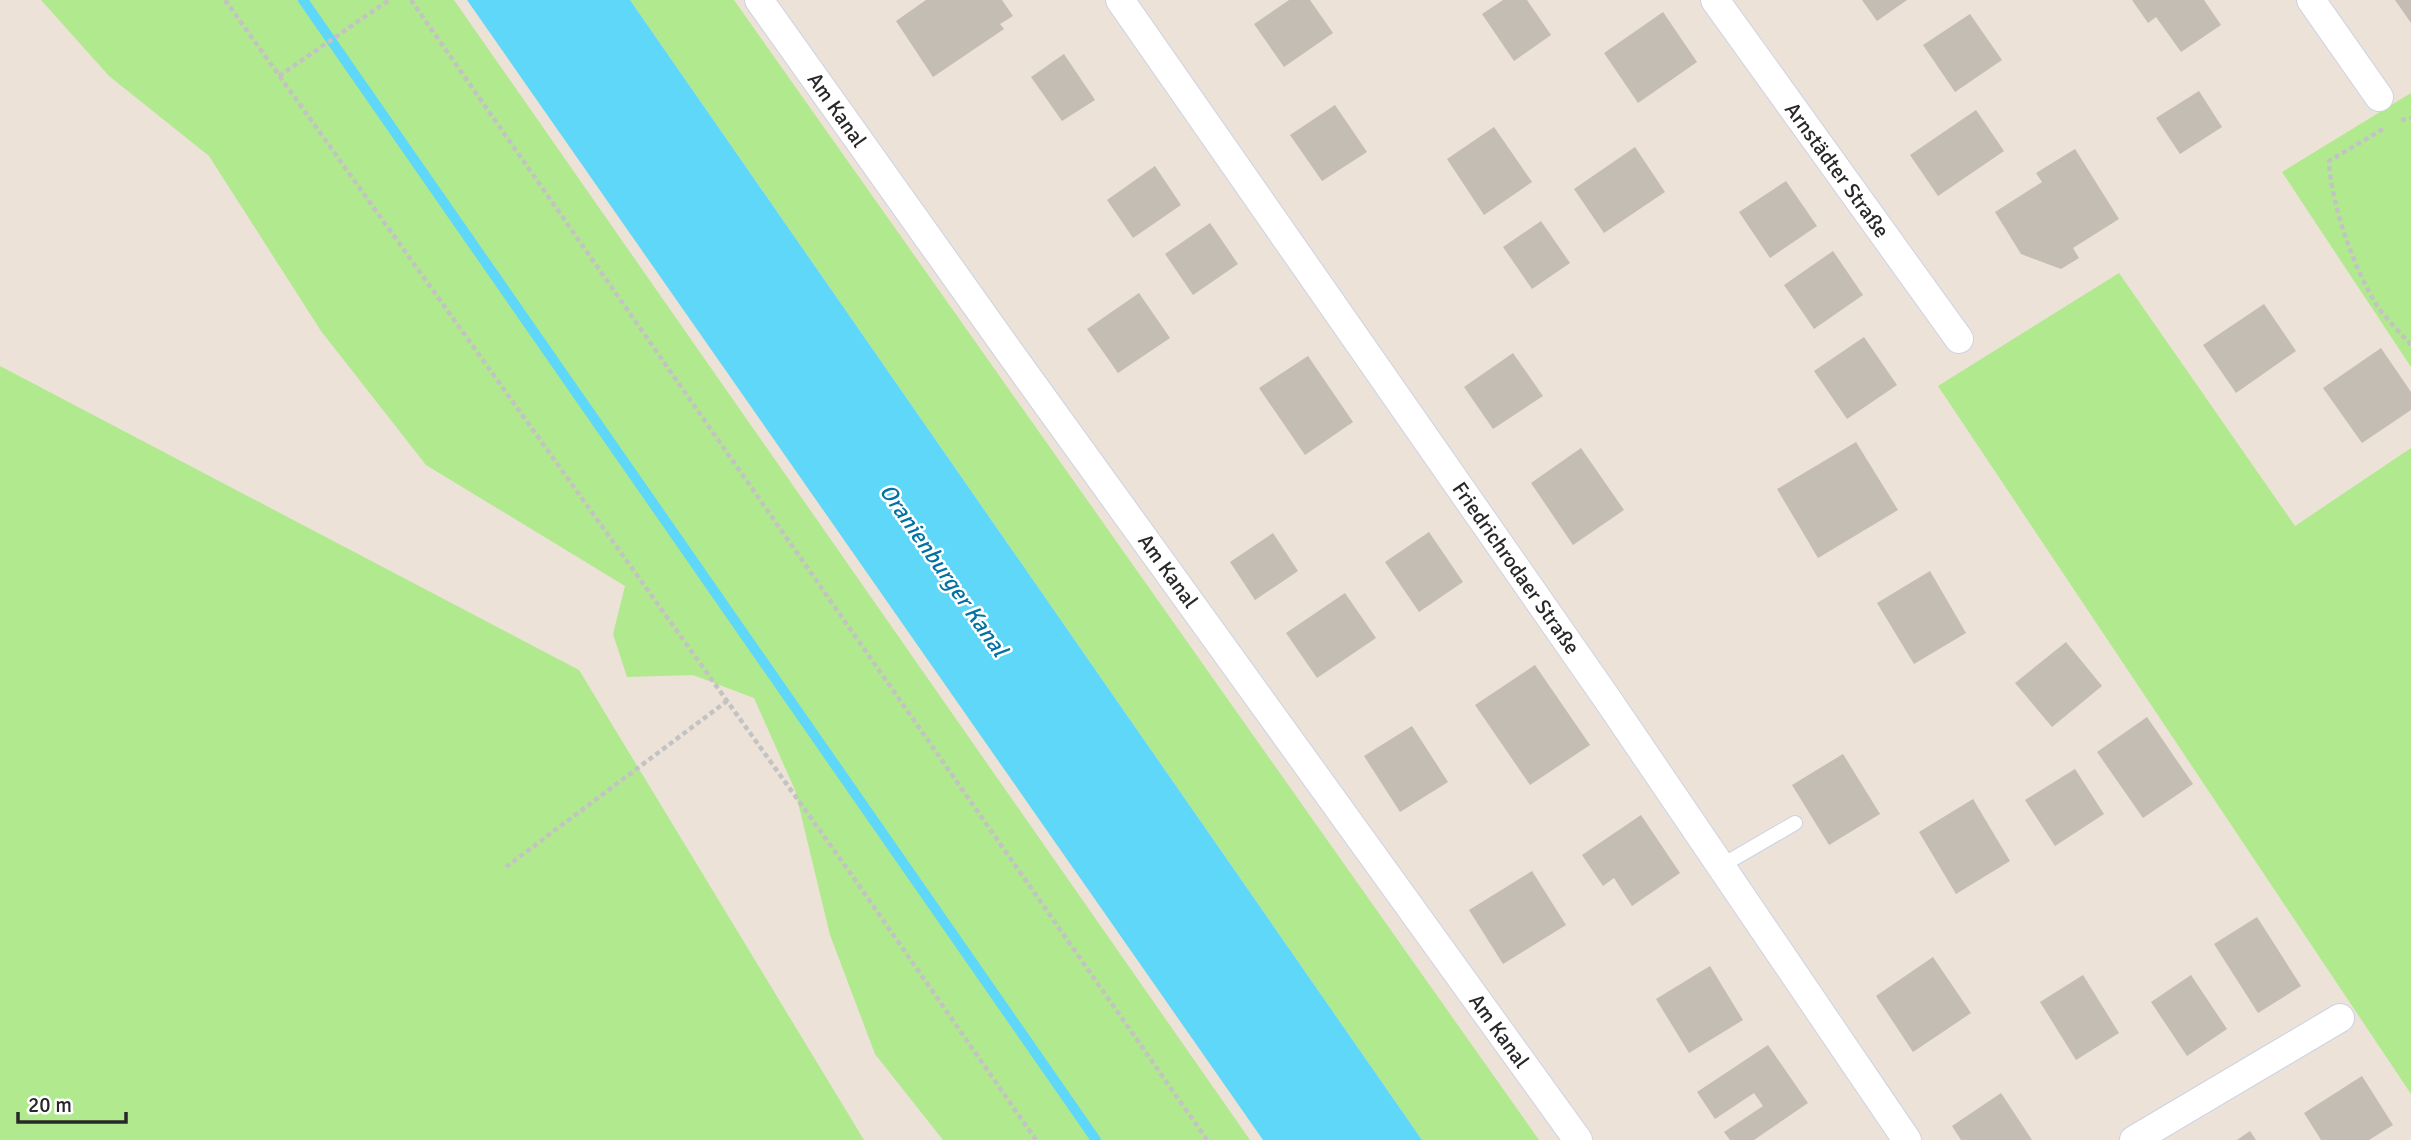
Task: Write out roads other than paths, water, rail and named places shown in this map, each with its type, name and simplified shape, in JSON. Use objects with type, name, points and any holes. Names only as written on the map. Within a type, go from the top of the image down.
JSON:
[{"type":"street","name":"Am Kanal","points":[[759,0],[1016,362],[1578,1140]]},
{"type":"street","name":"Friedrichrodaer Straße","points":[[1121,0],[1721,866],[1907,1140]]},
{"type":"street","name":"Arnstädter Straße","points":[[1715,0],[1959,339]]},
{"type":"street","points":[[2311,0],[2379,96]]},
{"type":"street","points":[[2134,1140],[2340,1018]]},
{"type":"lane","points":[[1721,866],[1795,823]]},
{"type":"water","name":"Oranienburger Kanal","points":[[467,0],[630,0],[1422,1140],[1263,1140]]},
{"type":"waterway","points":[[303,0],[1096,1140]]}]
